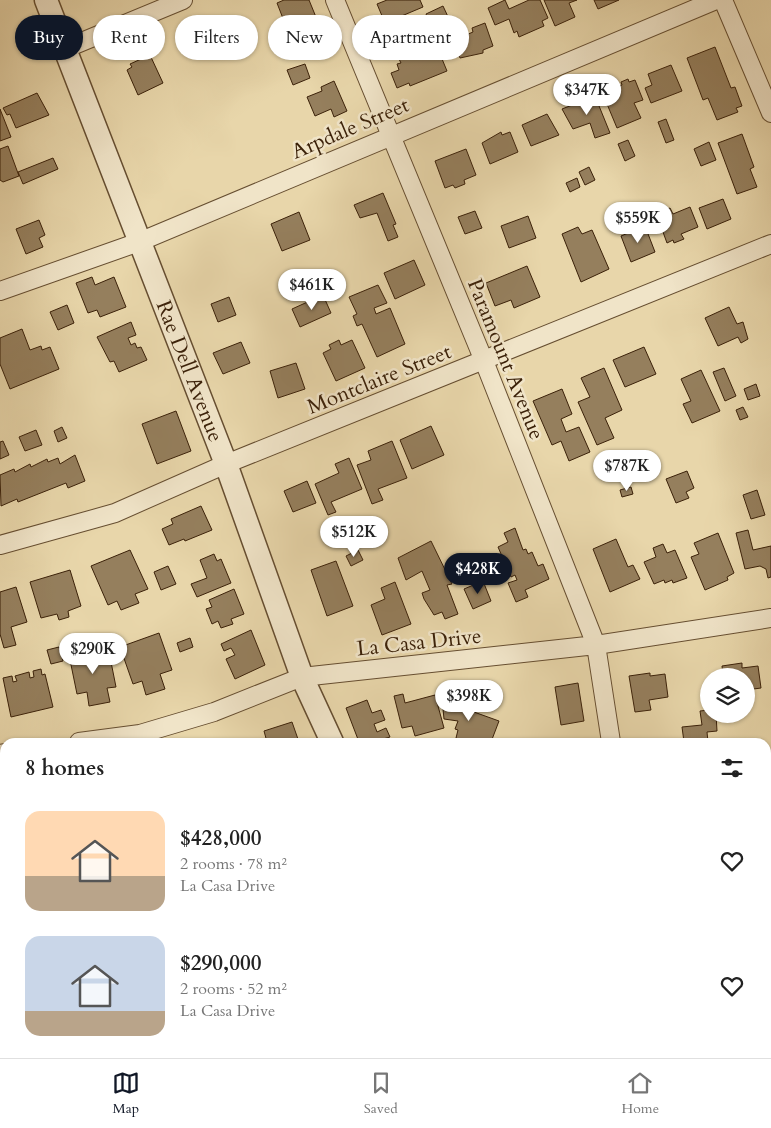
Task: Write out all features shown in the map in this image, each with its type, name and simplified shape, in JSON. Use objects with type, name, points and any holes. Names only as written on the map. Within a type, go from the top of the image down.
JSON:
[{"type":"street","name":"Rae Dell Avenue","points":[[46,0],[53,15]]},
{"type":"street","points":[[83,41],[183,0]]},
{"type":"street","name":"Paramount Avenue","points":[[335,0],[484,361],[596,645],[610,738]]},
{"type":"street","name":"Arpdale Street","points":[[0,291],[139,242],[390,135],[716,0]]},
{"type":"street","points":[[723,0],[771,113]]},
{"type":"street","name":"Rae Dell Avenue","points":[[71,60],[139,242],[226,464],[302,676],[330,738]]},
{"type":"street","name":"Montclaire Street","points":[[0,545],[114,513],[226,464],[771,244]]},
{"type":"street","name":"La Casa Drive","points":[[110,738],[140,734],[214,712],[302,676],[596,645],[771,618]]},
{"type":"building","points":[[284,0],[309,0],[315,15],[282,15],[277,3]]},
{"type":"building","points":[[387,0],[420,0],[423,7],[404,15],[382,15],[377,4]]},
{"type":"building","points":[[505,0],[509,9],[529,0],[540,0],[548,18],[542,21],[544,26],[519,37],[517,31],[514,33],[509,19],[495,25],[488,8]]},
{"type":"building","points":[[544,0],[577,0],[569,3],[575,17],[555,26]]},
{"type":"building","points":[[594,0],[619,0],[598,9]]},
{"type":"building","points":[[443,6],[447,15],[426,15]]},
{"type":"building","points":[[485,23],[493,46],[483,50],[483,53],[469,56],[469,34],[473,32],[472,28]]},
{"type":"building","points":[[715,47],[731,88],[735,87],[742,106],[736,108],[738,112],[717,120],[708,98],[703,100],[687,58]]},
{"type":"building","points":[[139,60],[152,60],[163,83],[138,95],[127,70],[132,67],[130,64]]},
{"type":"building","points":[[400,60],[442,60],[447,71],[410,86],[409,83],[397,88],[391,73],[399,70],[397,64],[401,63]]},
{"type":"building","points":[[305,64],[310,78],[293,85],[287,70]]},
{"type":"building","points":[[671,65],[682,91],[651,103],[645,88],[652,85],[648,74]]},
{"type":"building","points":[[628,79],[629,82],[635,80],[643,100],[634,103],[641,118],[617,128],[607,104],[612,102],[608,91],[622,85],[621,82]]},
{"type":"building","points":[[334,81],[347,111],[334,117],[331,109],[315,116],[307,97],[322,91],[321,87]]},
{"type":"building","points":[[37,93],[49,115],[16,128],[10,114],[7,115],[3,108]]},
{"type":"building","points":[[595,96],[610,133],[595,138],[590,123],[573,129],[562,109]]},
{"type":"building","points":[[0,109],[11,137],[0,141]]},
{"type":"building","points":[[547,114],[559,135],[531,146],[522,125]]},
{"type":"building","points":[[666,119],[674,140],[666,143],[658,122]]},
{"type":"building","points":[[501,132],[502,135],[510,132],[518,152],[490,164],[482,143]]},
{"type":"building","points":[[742,134],[754,167],[750,169],[757,187],[737,194],[718,143]]},
{"type":"building","points":[[628,140],[635,156],[625,161],[618,144]]},
{"type":"building","points":[[709,142],[716,160],[701,166],[694,149]]},
{"type":"building","points":[[8,146],[19,176],[3,182],[0,180],[0,149]]},
{"type":"building","points":[[466,149],[476,175],[464,180],[465,184],[455,188],[453,185],[445,188],[435,161]]},
{"type":"building","points":[[53,158],[58,169],[23,184],[18,172]]},
{"type":"building","points":[[589,167],[595,180],[585,185],[579,172]]},
{"type":"building","points":[[577,178],[580,187],[570,192],[566,183]]},
{"type":"building","points":[[383,193],[396,224],[393,225],[398,237],[388,241],[377,213],[360,218],[354,205]]},
{"type":"building","points":[[723,199],[731,219],[707,229],[699,208]]},
{"type":"building","points":[[690,207],[698,227],[681,234],[684,239],[674,243],[673,240],[667,243],[656,213],[670,208],[673,214]]},
{"type":"building","points":[[475,211],[482,228],[465,234],[458,217]]},
{"type":"building","points":[[299,212],[310,240],[282,251],[271,224]]},
{"type":"building","points":[[528,216],[536,238],[509,248],[501,226]]},
{"type":"building","points":[[39,220],[45,235],[39,238],[43,247],[26,254],[16,229]]},
{"type":"building","points":[[645,226],[655,252],[631,262],[621,236]]},
{"type":"building","points":[[578,227],[582,234],[592,230],[609,269],[581,282],[562,234]]},
{"type":"building","points":[[414,260],[425,285],[395,299],[384,273]]},
{"type":"building","points":[[527,266],[540,297],[514,308],[511,300],[495,306],[486,283]]},
{"type":"building","points":[[92,277],[95,285],[114,277],[126,307],[100,317],[97,310],[88,313],[76,283]]},
{"type":"building","points":[[378,285],[387,303],[374,308],[376,314],[390,308],[405,344],[377,357],[362,324],[357,326],[353,316],[357,314],[349,297]]},
{"type":"building","points":[[323,295],[331,313],[300,327],[292,309]]},
{"type":"building","points":[[229,297],[236,315],[218,322],[211,304]]},
{"type":"building","points":[[67,305],[74,323],[58,330],[50,312]]},
{"type":"building","points":[[729,307],[737,324],[743,322],[748,339],[741,343],[738,337],[718,346],[705,318]]},
{"type":"building","points":[[131,322],[136,335],[128,338],[131,345],[135,343],[137,348],[141,347],[147,360],[119,372],[114,361],[110,362],[97,337]]},
{"type":"building","points":[[22,329],[30,350],[41,346],[42,350],[50,347],[59,369],[10,389],[0,364],[0,338]]},
{"type":"building","points":[[339,340],[341,345],[352,340],[365,368],[336,381],[323,353],[331,349],[329,345]]},
{"type":"building","points":[[241,342],[250,363],[223,374],[213,353]]},
{"type":"building","points":[[644,347],[656,374],[625,387],[613,360]]},
{"type":"building","points":[[296,363],[305,389],[278,398],[270,371]]},
{"type":"building","points":[[604,368],[622,410],[605,418],[614,438],[597,445],[578,402],[590,397],[581,378]]},
{"type":"building","points":[[724,368],[736,396],[725,401],[713,372]]},
{"type":"building","points":[[701,370],[720,411],[692,423],[683,404],[691,401],[681,379]]},
{"type":"building","points":[[756,384],[760,396],[748,400],[744,389]]},
{"type":"building","points":[[562,389],[572,414],[561,419],[566,432],[579,427],[590,452],[569,461],[561,441],[552,445],[533,401]]},
{"type":"building","points":[[743,407],[748,417],[740,420],[736,410]]},
{"type":"building","points":[[176,411],[191,451],[157,464],[142,424]]},
{"type":"building","points":[[431,426],[444,455],[412,469],[400,440]]},
{"type":"building","points":[[62,427],[67,438],[58,442],[54,431]]},
{"type":"building","points":[[36,430],[42,445],[25,451],[19,437]]},
{"type":"building","points":[[3,441],[9,455],[0,459],[0,442]]},
{"type":"building","points":[[392,441],[407,478],[378,489],[383,500],[372,504],[357,465],[371,460],[368,451]]},
{"type":"building","points":[[75,455],[85,481],[68,488],[66,483],[18,502],[17,499],[1,506],[0,475],[14,469],[15,472],[30,464],[31,467],[47,459],[48,462],[58,458],[60,464]]},
{"type":"building","points":[[349,458],[362,489],[331,502],[336,512],[328,515],[315,484],[339,473],[335,464]]},
{"type":"building","points":[[635,461],[638,469],[623,476],[620,468]]},
{"type":"building","points":[[687,471],[694,488],[686,492],[689,498],[676,503],[666,479]]},
{"type":"building","points":[[307,481],[316,503],[293,512],[284,491]]},
{"type":"building","points":[[631,487],[633,494],[622,497],[620,490]]},
{"type":"building","points":[[757,490],[765,515],[751,519],[743,495]]},
{"type":"building","points":[[201,506],[212,530],[169,545],[162,529],[173,524],[171,519]]},
{"type":"building","points":[[515,528],[523,550],[526,549],[528,554],[532,552],[538,566],[543,564],[549,579],[525,590],[528,597],[516,602],[508,583],[517,580],[515,575],[511,577],[498,547],[508,542],[504,533]]},
{"type":"building","points":[[748,530],[753,550],[771,546],[771,577],[768,578],[766,569],[760,566],[745,569],[736,533]]},
{"type":"building","points":[[718,533],[734,573],[727,577],[728,580],[705,590],[691,557],[699,554],[694,543]]},
{"type":"building","points":[[616,539],[628,567],[633,565],[640,579],[610,592],[593,549]]},
{"type":"building","points":[[431,541],[452,584],[447,585],[458,614],[445,619],[442,612],[434,615],[424,599],[422,593],[430,590],[422,571],[406,580],[398,558]]},
{"type":"building","points":[[663,544],[667,553],[675,550],[687,578],[673,583],[672,580],[665,583],[664,580],[654,584],[644,562],[656,557],[653,548]]},
{"type":"building","points":[[130,550],[148,589],[135,594],[139,603],[121,610],[117,601],[108,605],[91,566]]},
{"type":"building","points":[[358,550],[363,560],[351,566],[346,556]]},
{"type":"building","points":[[214,554],[217,561],[221,559],[231,583],[197,597],[191,584],[207,578],[200,560]]},
{"type":"building","points":[[336,561],[353,606],[327,616],[311,570]]},
{"type":"building","points":[[168,566],[176,584],[161,590],[154,572]]},
{"type":"building","points":[[70,570],[81,606],[68,611],[69,617],[59,620],[57,614],[41,618],[30,582]]},
{"type":"building","points":[[483,581],[491,601],[473,609],[464,589]]},
{"type":"building","points":[[395,582],[411,624],[382,635],[371,605],[385,599],[381,588]]},
{"type":"building","points":[[16,587],[27,622],[11,627],[16,645],[4,648],[0,634],[0,592]]},
{"type":"building","points":[[234,589],[244,614],[231,619],[233,624],[221,628],[218,621],[212,624],[206,609],[212,607],[209,600]]},
{"type":"building","points":[[251,630],[265,665],[235,679],[226,659],[235,655],[231,648],[224,651],[221,644]]},
{"type":"building","points":[[159,633],[172,670],[160,674],[165,689],[146,695],[142,681],[133,684],[120,647]]},
{"type":"building","points":[[190,638],[193,647],[180,652],[177,643]]},
{"type":"building","points":[[59,647],[63,661],[51,664],[47,650]]},
{"type":"building","points":[[108,647],[116,687],[107,688],[110,702],[89,706],[87,692],[77,694],[69,655]]},
{"type":"building","points":[[742,663],[742,668],[722,668],[722,666]]},
{"type":"building","points":[[758,666],[761,688],[755,689],[755,668],[742,668]]},
{"type":"building","points":[[41,669],[42,675],[45,674],[53,707],[11,717],[3,678],[12,676],[13,682],[17,681],[15,676],[29,672],[30,678],[34,677],[33,671]]},
{"type":"building","points":[[650,673],[650,676],[665,674],[668,697],[649,700],[651,710],[635,712],[629,676]]},
{"type":"building","points":[[578,683],[584,721],[561,725],[555,687]]},
{"type":"building","points":[[403,694],[405,703],[435,695],[444,728],[415,736],[412,726],[402,728],[394,696]]},
{"type":"building","points":[[461,697],[460,707],[499,721],[493,738],[456,738],[458,730],[455,729],[458,721],[444,719],[442,699]]},
{"type":"building","points":[[367,700],[372,713],[381,710],[385,720],[374,724],[377,732],[386,728],[390,737],[357,738],[346,708]]},
{"type":"building","points":[[292,722],[298,738],[266,738],[264,731]]},
{"type":"building","points":[[702,723],[717,723],[717,731],[707,732],[708,738],[683,738],[682,727],[702,725]]}]
